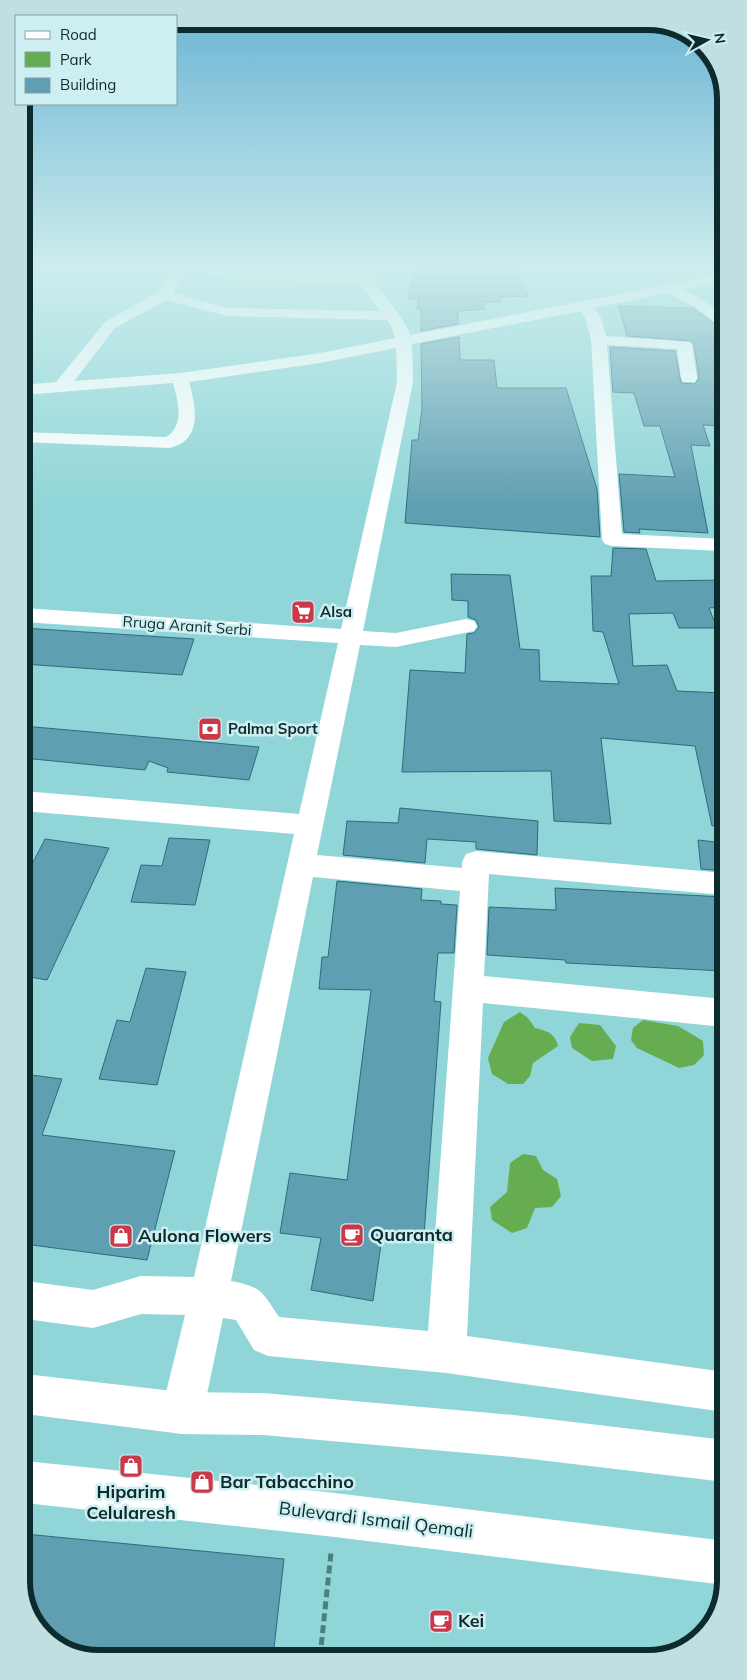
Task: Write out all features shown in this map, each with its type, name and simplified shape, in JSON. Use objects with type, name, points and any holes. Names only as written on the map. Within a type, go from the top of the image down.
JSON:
[{"type":"street","points":[[60,388],[92,348]]},
{"type":"street","points":[[30,390],[180,378],[320,358],[370,348]]},
{"type":"street","points":[[182,1413],[209,1296],[405,382],[404,348]]},
{"type":"street","points":[[601,348],[612,540],[717,545]]},
{"type":"street","points":[[685,348],[689,378]]},
{"type":"street","points":[[30,437],[170,443],[179,439],[188,422],[186,402],[180,378]]},
{"type":"street","name":"Rruga Aranit Serbi","points":[[30,614],[396,640],[466,626]]},
{"type":"street","points":[[30,802],[310,825]]},
{"type":"street","points":[[446,1353],[470,988],[476,862],[717,883]]},
{"type":"street","points":[[301,865],[476,880]]},
{"type":"street","points":[[470,988],[717,1012]]},
{"type":"street","points":[[30,1301],[93,1309],[141,1295],[209,1296],[247,1303],[268,1336],[446,1353],[717,1391]]},
{"type":"street","points":[[30,1395],[182,1413],[263,1414],[514,1436],[717,1460]]},
{"type":"street","name":"Bulevardi Ismail Qemali","points":[[30,1483],[335,1515],[717,1562]]},
{"type":"path","points":[[321,1650],[335,1515]]},
{"type":"green space","points":[[520,1012],[528,1018],[535,1028],[553,1035],[558,1046],[533,1063],[530,1076],[523,1084],[508,1084],[492,1074],[488,1058],[504,1022]]},
{"type":"green space","points":[[643,1020],[678,1026],[703,1041],[704,1055],[694,1065],[679,1068],[637,1048],[631,1040],[633,1028]]},
{"type":"green space","points":[[579,1023],[600,1025],[616,1046],[613,1059],[592,1061],[572,1048],[570,1037]]},
{"type":"green space","points":[[523,1154],[536,1156],[543,1170],[557,1179],[561,1196],[552,1207],[535,1208],[527,1228],[512,1233],[492,1220],[490,1207],[507,1192],[510,1163]]},
{"type":"building","points":[[421,348],[459,348],[460,360],[494,360],[497,388],[566,388],[597,489],[600,537],[405,523],[412,440],[418,440],[422,409]]},
{"type":"building","points":[[610,348],[675,351],[681,383],[695,384],[699,378],[695,348],[717,348],[717,426],[703,425],[710,446],[691,445],[708,533],[639,529],[640,533],[624,532],[619,474],[675,477],[660,426],[644,426],[634,393],[613,392]]},
{"type":"building","points":[[613,548],[646,549],[656,581],[717,580],[717,607],[709,608],[717,628],[679,628],[673,613],[629,614],[633,666],[667,665],[677,691],[717,693],[717,825],[712,826],[695,746],[601,738],[611,824],[554,821],[551,771],[402,772],[410,670],[465,673],[467,634],[474,633],[479,627],[476,620],[468,617],[468,601],[452,600],[451,574],[510,575],[520,649],[539,650],[540,681],[619,684],[603,632],[593,631],[591,576],[611,576]]},
{"type":"building","points":[[30,628],[194,639],[182,675],[30,664]]},
{"type":"building","points":[[30,727],[259,747],[249,780],[167,772],[168,768],[149,761],[145,770],[30,759]]},
{"type":"building","points":[[400,808],[538,821],[537,855],[476,849],[476,842],[427,839],[425,863],[343,855],[347,821],[398,823]]},
{"type":"building","points":[[169,838],[210,840],[195,905],[131,902],[141,865],[162,866]]},
{"type":"building","points":[[45,839],[109,848],[47,980],[30,977],[30,868]]},
{"type":"building","points":[[698,840],[717,842],[717,870],[701,869]]},
{"type":"building","points":[[337,881],[422,889],[421,900],[441,901],[441,904],[457,905],[454,953],[438,953],[434,1001],[441,1002],[424,1235],[383,1230],[373,1301],[311,1290],[321,1238],[280,1233],[290,1173],[347,1180],[371,990],[319,989],[322,957],[328,957]]},
{"type":"building","points":[[555,888],[717,897],[717,971],[566,963],[565,960],[487,955],[489,907],[556,910]]},
{"type":"building","points":[[146,968],[186,972],[157,1085],[99,1079],[117,1020],[130,1022]]},
{"type":"building","points":[[30,1075],[62,1079],[42,1135],[175,1151],[147,1260],[30,1245]]},
{"type":"building","points":[[30,1534],[284,1559],[274,1650],[94,1650],[81,1648],[64,1641],[50,1630],[39,1616],[31,1595]]},
{"type":"place","name":"Alsa","points":[[303,612]]},
{"type":"place","name":"Palma Sport","points":[[210,729]]},
{"type":"place","name":"Quaranta","points":[[352,1235]]},
{"type":"place","name":"Aulona Flowers","points":[[121,1236]]},
{"type":"place","name":"Hiparim Celularesh","points":[[131,1466]]},
{"type":"place","name":"Bar Tabacchino","points":[[202,1482]]},
{"type":"place","name":"Kei","points":[[441,1621]]}]
